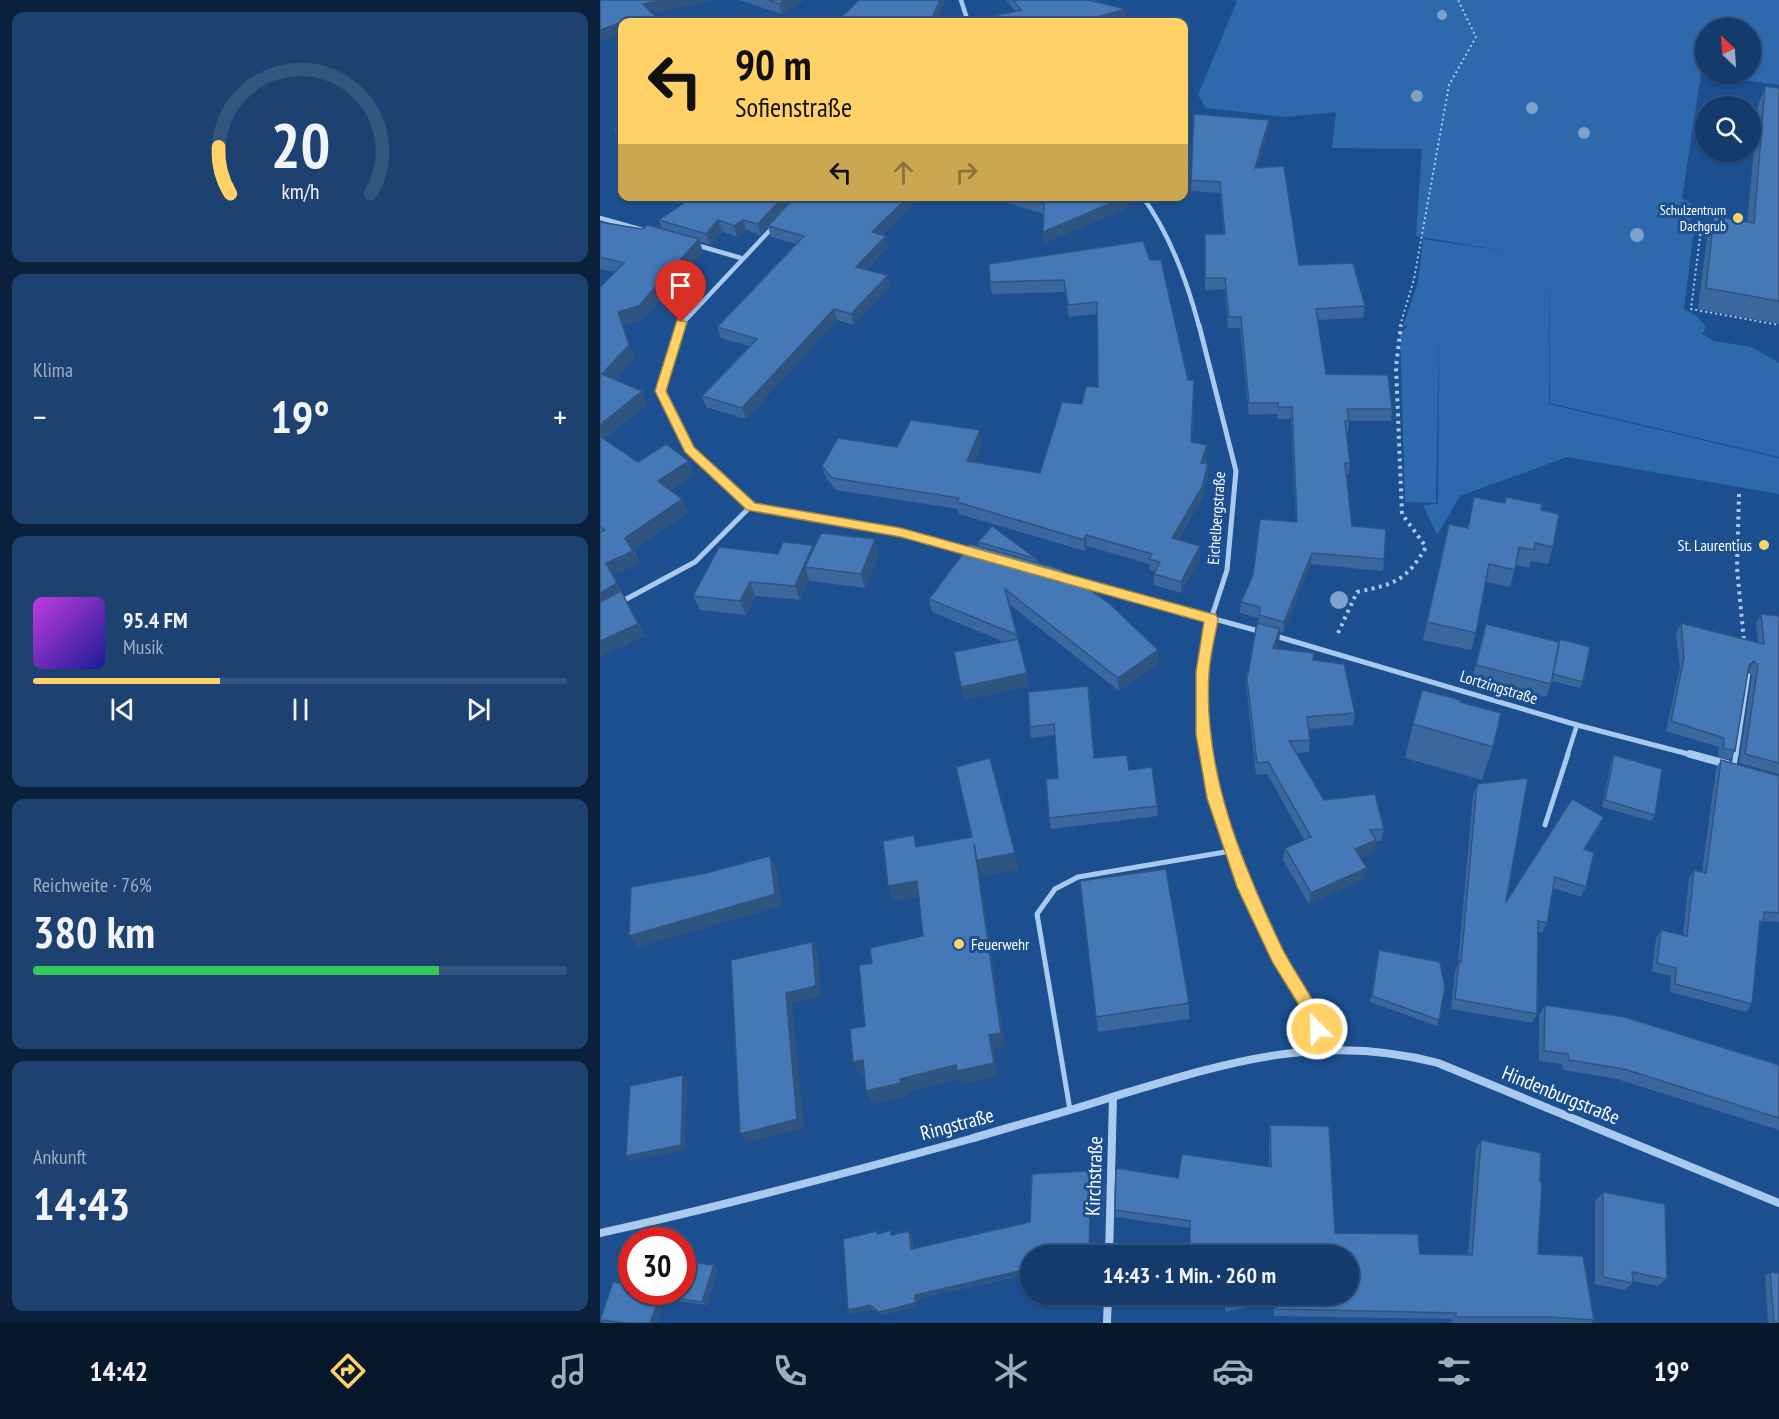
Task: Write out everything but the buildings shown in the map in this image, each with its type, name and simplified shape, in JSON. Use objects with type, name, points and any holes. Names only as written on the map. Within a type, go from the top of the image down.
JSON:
[{"type":"street","points":[[961,0],[967,18]]},
{"type":"street","name":"Eichelbergstraße","points":[[1146,201],[1154,212],[1189,287],[1236,471],[1227,570],[1211,619],[1202,672],[1203,734],[1214,798],[1231,851],[1279,958],[1311,1010],[1323,1047]]},
{"type":"street","points":[[600,218],[654,233]]},
{"type":"street","points":[[781,220],[741,258],[681,322],[660,391],[689,450],[751,506],[901,532],[981,555]]},
{"type":"street","points":[[687,243],[741,258]]},
{"type":"street","points":[[617,604],[695,562],[751,506]]},
{"type":"street","name":"Lortzingstraße","points":[[1062,577],[1331,651],[1577,724],[1745,769]]},
{"type":"street","name":"Ringstraße","points":[[600,1233],[697,1212],[1070,1110],[1267,1052],[1323,1047]]},
{"type":"street","name":"Hindenburgstraße","points":[[1323,1047],[1400,1054],[1467,1074],[1779,1203]]},
{"type":"street","name":"Kirchstraße","points":[[1109,1245],[1113,1097]]},
{"type":"street","points":[[1107,1305],[1107,1323]]},
{"type":"lane","points":[[1734,766],[1748,675]]},
{"type":"lane","points":[[1545,825],[1577,724]]},
{"type":"lane","points":[[1070,1110],[1037,914],[1055,889],[1078,877],[1231,851]]},
{"type":"path","points":[[1331,651],[1357,592],[1398,583],[1412,573],[1426,547],[1402,514],[1396,367],[1398,334],[1414,279],[1449,85],[1476,37],[1458,0]]},
{"type":"path","points":[[1701,229],[1691,309],[1779,325]]},
{"type":"path","points":[[1739,494],[1735,539],[1737,596],[1748,675]]},
{"type":"shaded area","points":[[1231,0],[1779,0],[1779,85],[1761,82],[1761,18],[1695,18],[1695,84],[1699,84],[1698,96],[1695,96],[1695,113],[1682,198],[1692,204],[1690,229],[1694,230],[1684,309],[1697,316],[1706,327],[1702,334],[1714,341],[1752,347],[1779,363],[1779,457],[1550,403],[1550,259],[1549,404],[1779,458],[1779,494],[1567,457],[1460,496],[1437,535],[1423,505],[1438,504],[1439,325],[1436,503],[1405,502],[1400,334],[1408,326],[1403,326],[1418,282],[1423,239],[1510,252],[1416,236],[1422,149],[1332,148],[1336,112],[1286,117],[1206,108],[1198,95],[1237,1]]},
{"type":"place","name":"Schulzentrum Dachgrub","points":[[1738,218]]},
{"type":"place","name":"St. Laurentius","points":[[1764,545]]},
{"type":"place","name":"Feuerwehr","points":[[959,944]]},
{"type":"route","points":[[681,322],[660,391],[689,450],[751,506],[901,532],[1211,619],[1202,672],[1203,734],[1214,798],[1245,887],[1279,958],[1311,1010],[1317,1029]]}]
